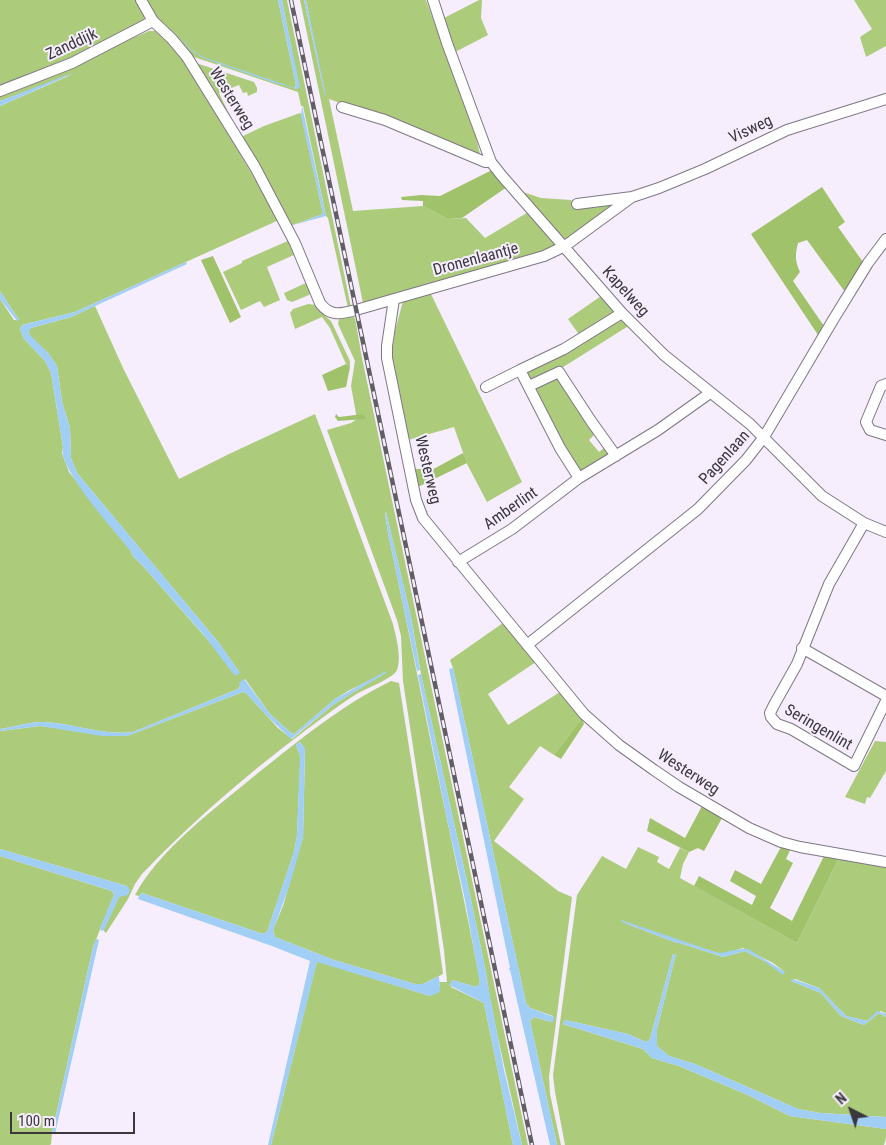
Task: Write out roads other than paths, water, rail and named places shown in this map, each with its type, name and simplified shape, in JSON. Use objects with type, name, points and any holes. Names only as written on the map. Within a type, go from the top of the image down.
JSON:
[{"type":"street","name":"Westerweg","points":[[141,0],[153,21],[187,57],[242,144],[287,225],[322,306],[329,312],[337,314],[394,299],[387,358],[416,500],[423,518],[584,714],[619,745],[690,794],[743,825],[781,842],[886,862]]},
{"type":"street","name":"Kapelweg","points":[[432,0],[491,162],[509,185],[565,246],[622,313],[664,355],[750,424],[822,496],[864,523],[886,532]]},
{"type":"street","name":"Zanddijk","points":[[0,91],[72,63],[153,21]]},
{"type":"street","name":"Visweg","points":[[576,204],[632,197],[705,169],[787,130],[886,99]]},
{"type":"street","points":[[342,107],[384,120],[486,162],[491,162]]},
{"type":"street","name":"Visweg","points":[[565,246],[632,197]]},
{"type":"street","name":"Pagenlaan","points":[[527,646],[698,509],[746,460],[764,437],[868,263],[886,239]]},
{"type":"street","name":"Dronenlaantje","points":[[394,299],[532,260],[565,246]]},
{"type":"street","points":[[486,387],[564,349],[622,313]]},
{"type":"street","points":[[520,370],[556,441],[579,478]]},
{"type":"street","points":[[529,386],[559,372],[591,422],[616,456]]},
{"type":"street","points":[[886,384],[880,386],[866,422],[870,430],[886,435]]},
{"type":"street","name":"Amberlint","points":[[458,562],[534,514],[579,478],[658,430],[710,392]]},
{"type":"street","name":"Seringenlint","points":[[802,648],[885,694],[854,766],[791,729],[778,724],[771,717],[770,712],[789,680],[802,648],[829,584],[864,523]]},
{"type":"water","points":[[278,0],[282,0],[300,87],[297,89],[203,58],[192,51],[167,25],[192,50],[203,57],[295,88],[296,85]]},
{"type":"water","points":[[304,0],[306,0],[326,95],[325,95]]},
{"type":"water","points":[[72,73],[63,78],[0,106],[0,101]]},
{"type":"water","points":[[302,106],[326,216],[293,225],[323,214],[301,116]]},
{"type":"water","points":[[186,262],[187,264],[71,317],[31,328],[28,333],[48,353],[57,366],[62,402],[70,428],[71,458],[77,473],[219,643],[240,673],[235,676],[203,634],[133,556],[78,484],[64,457],[51,373],[45,361],[24,339],[20,329],[22,325],[75,312]]},
{"type":"water","points":[[0,291],[19,320],[17,321],[0,299]]},
{"type":"water","points":[[386,512],[411,617],[420,670],[417,671],[388,533]]},
{"type":"water","points":[[453,668],[526,1003],[530,1008],[554,1017],[553,1022],[534,1017],[530,1021],[557,1145],[550,1145],[510,970],[508,969],[510,968],[449,669]]},
{"type":"water","points":[[386,671],[386,673],[334,704],[291,739],[243,692],[127,736],[102,736],[40,726],[0,731],[0,729],[43,722],[99,731],[133,732],[238,689],[240,687],[239,683],[244,679],[270,714],[294,734],[335,699]]},
{"type":"water","points":[[421,674],[486,973],[488,973],[486,975],[504,1070],[522,1145],[513,1145],[484,1003],[449,985],[452,980],[476,987],[480,983],[465,900],[418,675]]},
{"type":"water","points":[[300,742],[305,749],[303,837],[290,884],[273,930],[275,937],[334,960],[415,984],[423,984],[439,976],[440,992],[430,996],[317,962],[271,1145],[268,1145],[310,961],[138,899],[142,893],[263,934],[267,932],[294,852],[297,836],[300,756],[296,745]]},
{"type":"water","points":[[0,849],[127,886],[130,890],[128,895],[119,897],[104,930],[101,931],[100,928],[114,895],[112,891],[0,856]]},
{"type":"water","points":[[621,920],[718,953],[748,949],[785,972],[783,975],[764,961],[745,951],[723,957],[677,943]]},
{"type":"water","points":[[96,939],[99,940],[55,1134],[52,1133]]},
{"type":"water","points":[[673,954],[676,954],[657,1029],[657,1046],[669,1056],[695,1064],[798,1109],[820,1113],[886,1117],[886,1129],[790,1116],[748,1095],[679,1066],[652,1058],[643,1049],[563,1024],[565,1020],[628,1034],[646,1042],[650,1039]]},
{"type":"water","points":[[792,979],[819,988],[846,1016],[867,1021],[877,1011],[886,1014],[886,1017],[879,1013],[864,1025],[841,1016],[821,993],[791,981]]},
{"type":"railway","points":[[291,0],[532,1145]]}]
